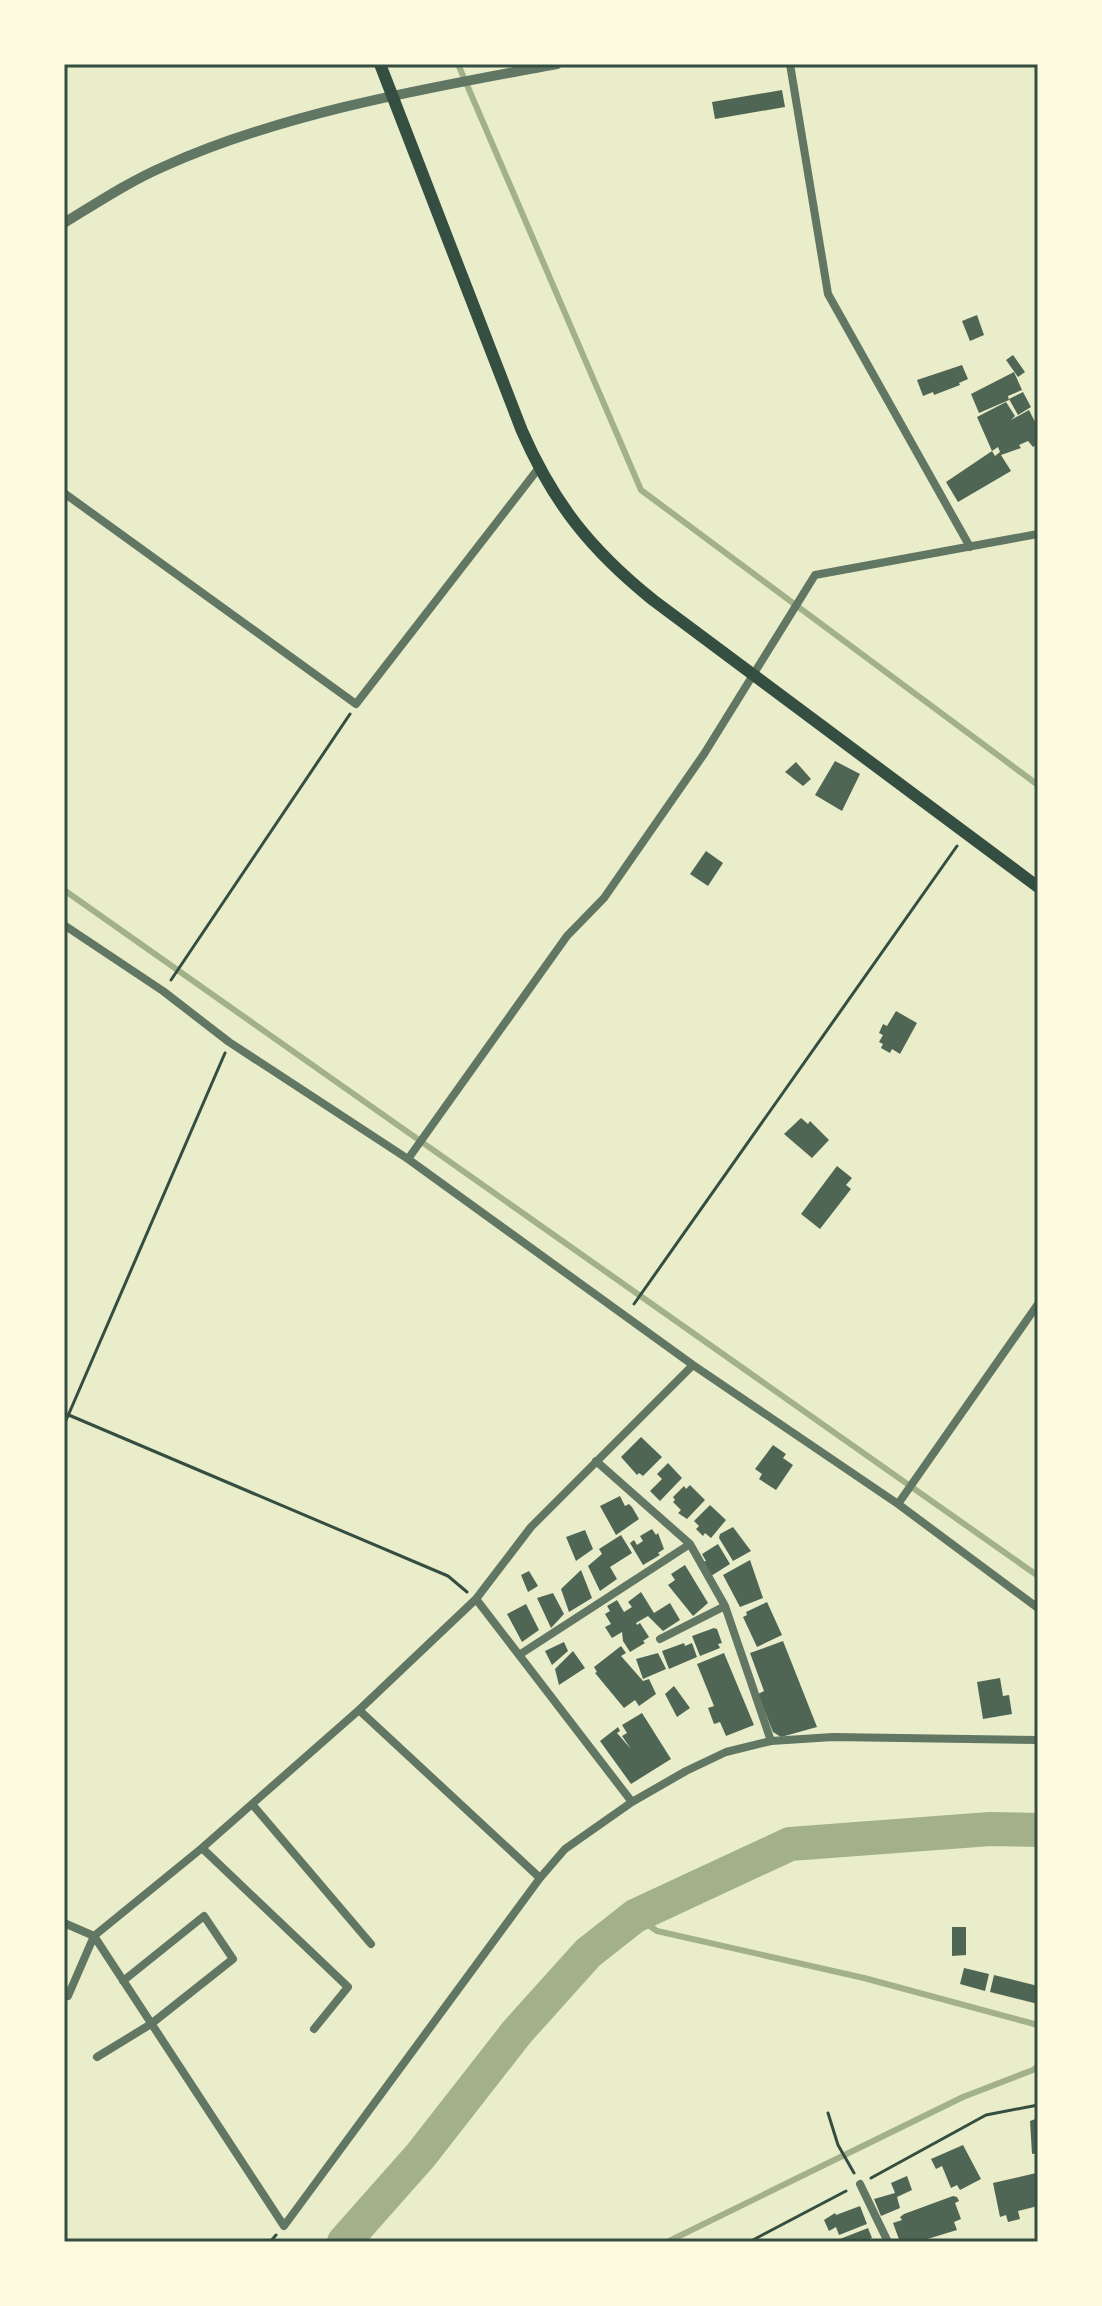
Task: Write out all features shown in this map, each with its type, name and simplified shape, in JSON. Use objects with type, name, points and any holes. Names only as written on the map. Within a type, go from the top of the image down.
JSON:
[{"type":"main road","points":[[380,64],[538,469],[574,525],[613,568],[1038,887]]},
{"type":"street","points":[[64,223],[164,166],[241,136],[393,95],[557,64]]},
{"type":"street","points":[[790,64],[828,294],[970,547]]},
{"type":"street","points":[[64,493],[356,704],[538,469]]},
{"type":"street","points":[[408,1159],[567,936],[604,898],[704,754],[815,575],[1038,534]]},
{"type":"street","points":[[64,925],[163,991],[229,1042],[408,1159],[693,1365],[898,1504],[1038,1608]]},
{"type":"street","points":[[898,1504],[1038,1304]]},
{"type":"street","points":[[68,1996],[94,1936],[202,1848],[359,1710],[476,1599],[531,1527],[693,1365]]},
{"type":"street","points":[[596,1461],[690,1544],[725,1606],[771,1741]]},
{"type":"street","points":[[519,1655],[690,1544]]},
{"type":"street","points":[[476,1599],[632,1802]]},
{"type":"street","points":[[660,1639],[725,1606]]},
{"type":"street","points":[[359,1710],[540,1878]]},
{"type":"street","points":[[64,1923],[94,1936],[284,2226],[540,1878],[565,1849],[632,1802],[726,1752],[771,1741],[833,1737],[1038,1740]]},
{"type":"street","points":[[252,1804],[371,1944]]},
{"type":"street","points":[[202,1848],[348,1987],[314,2029]]},
{"type":"street","points":[[97,2057],[151,2024],[233,1959],[204,1916],[123,1981]]},
{"type":"street","points":[[860,2184],[888,2242]]},
{"type":"path","points":[[163,991],[356,704]]},
{"type":"path","points":[[625,1316],[966,833]]},
{"type":"path","points":[[64,1425],[66,1414],[229,1042]]},
{"type":"path","points":[[66,1414],[448,1576],[476,1599]]},
{"type":"path","points":[[749,2242],[986,2115],[1038,2105]]},
{"type":"path","points":[[828,2113],[838,2145],[860,2184]]},
{"type":"building","points":[[782,90],[785,107],[715,119],[712,102]]},
{"type":"building","points":[[977,315],[984,335],[970,341],[962,321]]},
{"type":"building","points":[[1013,355],[1025,372],[1018,377],[1006,360]]},
{"type":"building","points":[[962,365],[968,379],[934,395],[933,392],[923,396],[917,380]]},
{"type":"building","points":[[1014,372],[1022,390],[1008,396],[1009,400],[979,413],[971,394]]},
{"type":"building","points":[[1023,392],[1031,407],[1018,415],[1009,399]]},
{"type":"building","points":[[1006,402],[1015,416],[1011,420],[1029,410],[1037,426],[1038,444],[1033,447],[1028,441],[1019,445],[1021,448],[1001,455],[1011,471],[958,502],[946,482],[992,451],[977,417]]},
{"type":"building","points":[[835,761],[860,774],[842,811],[815,795]]},
{"type":"building","points":[[796,762],[811,779],[803,786],[785,772]]},
{"type":"building","points":[[706,851],[723,863],[708,886],[690,874]]},
{"type":"building","points":[[896,1011],[917,1023],[900,1054],[881,1048],[883,1044],[879,1042],[883,1024],[887,1026]]},
{"type":"building","points":[[801,1118],[808,1124],[810,1121],[829,1140],[812,1158],[784,1134]]},
{"type":"building","points":[[837,1166],[852,1178],[846,1185],[851,1189],[820,1229],[801,1214]]},
{"type":"building","points":[[641,1437],[662,1457],[643,1476],[637,1475],[621,1457]]},
{"type":"building","points":[[773,1445],[786,1454],[783,1458],[793,1465],[776,1490],[759,1479],[762,1474],[755,1469]]},
{"type":"building","points":[[668,1463],[682,1478],[660,1501],[650,1491],[662,1479],[657,1474]]},
{"type":"building","points":[[690,1485],[705,1500],[687,1519],[678,1513],[681,1510],[673,1502],[673,1497],[684,1486],[686,1489]]},
{"type":"building","points":[[620,1496],[625,1506],[629,1504],[639,1519],[616,1535],[600,1506]]},
{"type":"building","points":[[710,1505],[726,1520],[711,1538],[705,1533],[703,1536],[696,1529],[699,1526],[694,1521]]},
{"type":"building","points":[[733,1527],[751,1551],[733,1561],[719,1538],[720,1534]]},
{"type":"building","points":[[652,1529],[656,1535],[658,1533],[664,1549],[643,1565],[630,1543],[634,1540],[637,1545],[643,1541],[640,1536]]},
{"type":"building","points":[[585,1530],[593,1549],[576,1561],[566,1537]]},
{"type":"building","points":[[621,1535],[632,1553],[610,1567],[617,1579],[600,1591],[588,1566],[602,1554],[599,1549]]},
{"type":"building","points":[[718,1544],[730,1564],[711,1576],[702,1554]]},
{"type":"building","points":[[750,1560],[763,1598],[740,1607],[723,1575]]},
{"type":"building","points":[[685,1565],[708,1603],[693,1616],[668,1585],[675,1580],[671,1574]]},
{"type":"building","points":[[581,1570],[592,1598],[569,1612],[561,1589]]},
{"type":"building","points":[[529,1571],[538,1586],[528,1592],[521,1575]]},
{"type":"building","points":[[641,1592],[654,1613],[670,1603],[680,1620],[663,1631],[648,1616],[636,1623],[640,1623],[649,1637],[630,1652],[623,1641],[622,1632],[612,1638],[610,1635],[605,1627],[611,1624],[605,1614],[610,1611],[607,1606],[617,1600],[624,1612],[632,1607],[628,1602]]},
{"type":"building","points":[[553,1593],[564,1614],[551,1628],[537,1598]]},
{"type":"building","points":[[767,1602],[782,1635],[757,1647],[743,1617],[747,1615],[746,1612]]},
{"type":"building","points":[[526,1604],[539,1630],[522,1642],[507,1614]]},
{"type":"building","points":[[714,1628],[722,1643],[718,1644],[720,1648],[700,1656],[692,1636]]},
{"type":"building","points":[[783,1641],[817,1727],[781,1737],[773,1732],[758,1694],[764,1691],[750,1653]]},
{"type":"building","points":[[564,1642],[568,1651],[552,1665],[545,1651]]},
{"type":"building","points":[[684,1643],[685,1646],[692,1643],[697,1657],[669,1669],[662,1651]]},
{"type":"building","points":[[621,1646],[626,1653],[621,1656],[643,1681],[649,1679],[656,1694],[639,1706],[635,1700],[624,1708],[595,1673],[594,1667]]},
{"type":"building","points":[[573,1651],[585,1668],[559,1685],[555,1669]]},
{"type":"building","points":[[658,1653],[666,1669],[643,1679],[636,1659]]},
{"type":"building","points":[[724,1653],[754,1725],[726,1736],[720,1722],[714,1724],[708,1708],[714,1706],[697,1664]]},
{"type":"building","points":[[1000,1678],[1003,1696],[1009,1695],[1012,1714],[983,1719],[977,1682]]},
{"type":"building","points":[[674,1686],[690,1708],[677,1717],[665,1694]]},
{"type":"building","points":[[642,1713],[671,1759],[631,1784],[600,1741],[618,1727],[620,1731],[617,1733],[631,1749],[622,1736],[627,1733],[622,1725]]},
{"type":"building","points":[[952,1927],[966,1927],[966,1955],[952,1956]]},
{"type":"building","points":[[964,1968],[989,1974],[985,1991],[960,1984]]},
{"type":"building","points":[[994,1975],[1038,1986],[1038,2004],[990,1992]]},
{"type":"building","points":[[1038,2118],[1038,2153],[1032,2154],[1030,2121]]},
{"type":"building","points":[[963,2145],[981,2179],[960,2190],[957,2185],[951,2188],[942,2166],[936,2169],[931,2159]]},
{"type":"building","points":[[1036,2173],[1038,2206],[1018,2211],[1020,2219],[1008,2222],[1006,2215],[1000,2217],[993,2183]]},
{"type":"building","points":[[907,2176],[912,2190],[897,2197],[900,2208],[881,2216],[874,2199],[895,2193],[891,2183]]},
{"type":"building","points":[[953,2196],[959,2201],[955,2203],[961,2219],[954,2222],[957,2230],[924,2242],[900,2242],[893,2223],[902,2220],[900,2217],[904,2214]]},
{"type":"building","points":[[860,2206],[867,2224],[839,2235],[836,2227],[829,2231],[824,2220],[835,2213]]},
{"type":"building","points":[[868,2228],[872,2238],[862,2242],[841,2242],[840,2239]]},
{"type":"waterway","points":[[458,64],[641,490],[1038,785]]},
{"type":"waterway","points":[[64,890],[1038,1576]]},
{"type":"waterway","points":[[344,2242],[421,2155],[517,2032],[588,1953],[635,1916],[790,1844],[990,1829],[1038,1830]]},
{"type":"waterway","points":[[635,1916],[657,1931],[864,1978],[1038,2025]]},
{"type":"waterway","points":[[667,2242],[963,2097],[1038,2066]]}]
